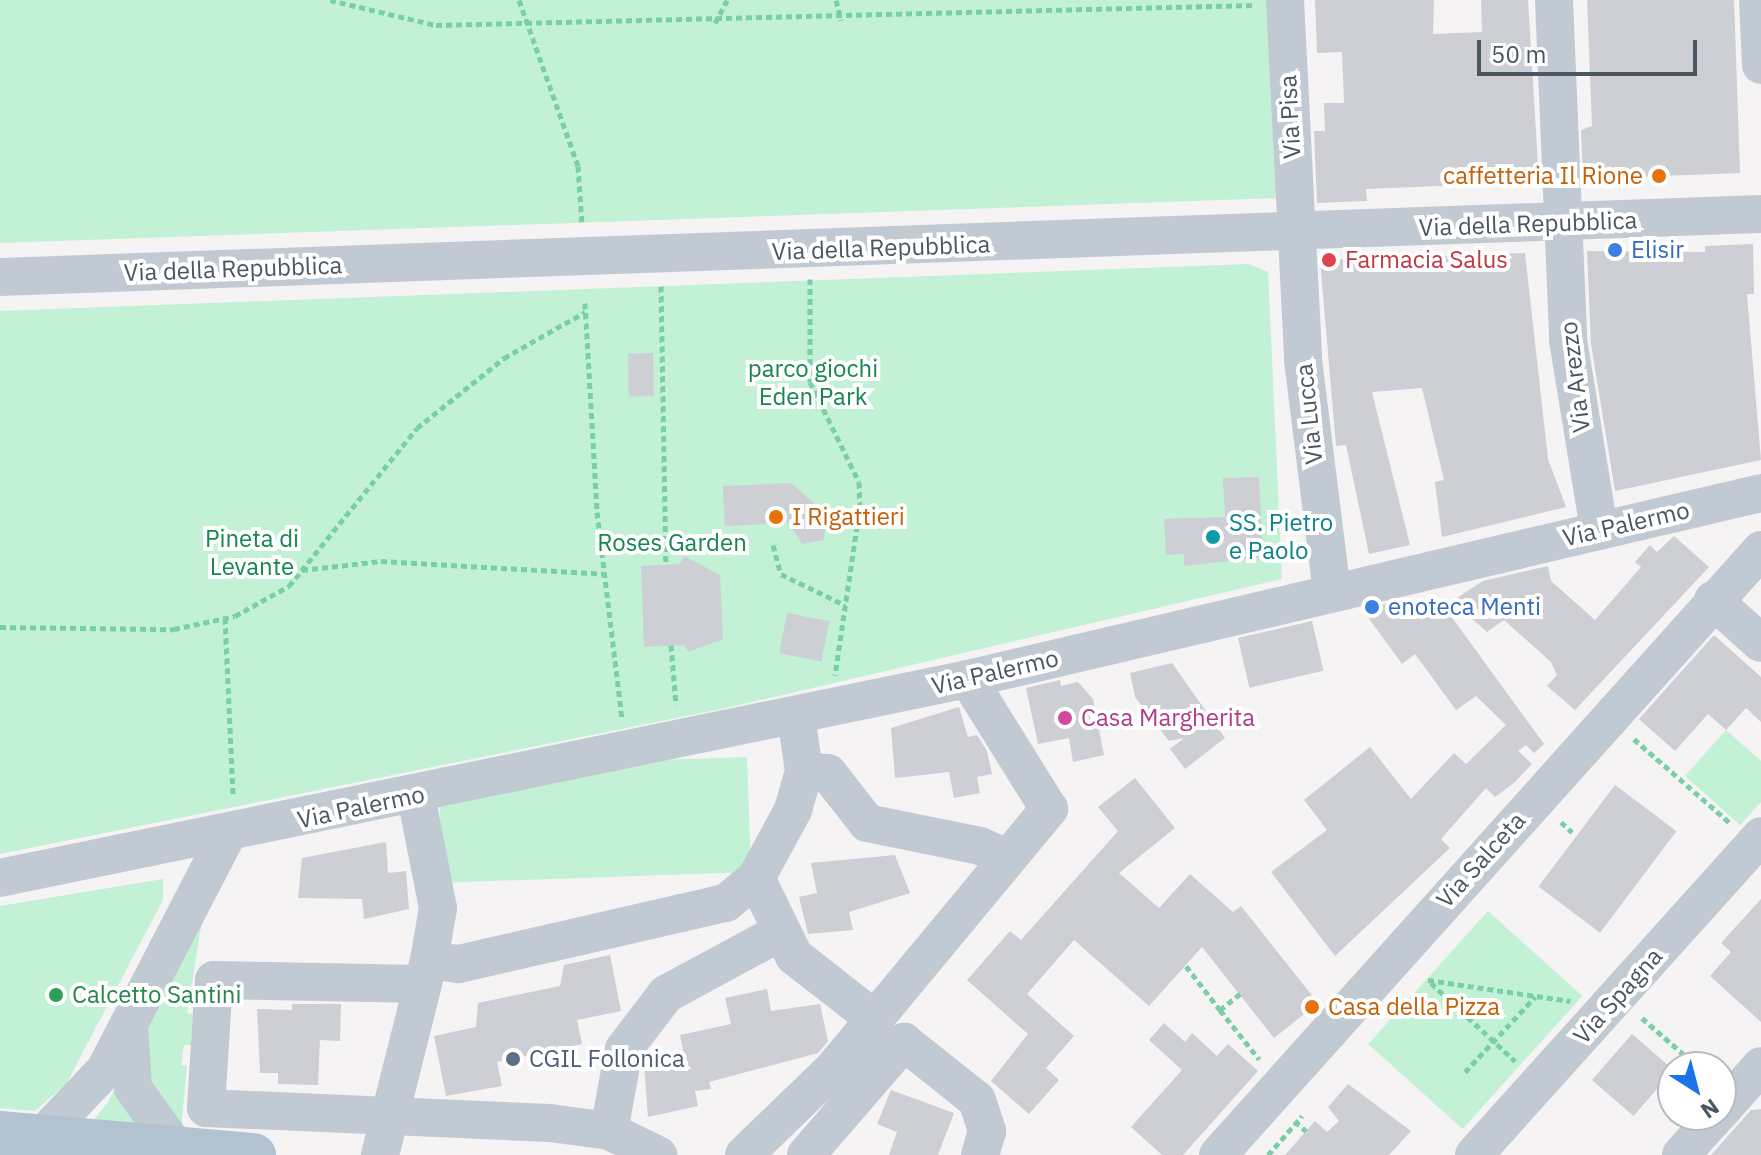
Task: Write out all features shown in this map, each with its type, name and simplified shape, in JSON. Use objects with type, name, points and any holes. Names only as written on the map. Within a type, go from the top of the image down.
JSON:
[{"type":"main road","points":[[0,1133],[33,1146],[176,1148],[254,1155]]},
{"type":"street","name":"Via Arezzo","points":[[1554,0],[1574,392],[1599,529]]},
{"type":"street","points":[[1758,0],[1761,65]]},
{"type":"street","name":"Via Pisa","points":[[1285,2],[1295,234]]},
{"type":"street","name":"Via della Repubblica","points":[[0,277],[1295,234],[1761,214]]},
{"type":"street","name":"Via Lucca","points":[[1295,234],[1332,593]]},
{"type":"street","name":"Via Palermo","points":[[0,878],[174,847],[840,707],[1761,493]]},
{"type":"street","name":"Via Salceta","points":[[1218,1155],[1755,551],[1747,515],[1718,503]]},
{"type":"street","points":[[1713,600],[1761,643]]},
{"type":"street","points":[[744,1155],[834,1068],[872,1017],[1049,809],[968,679]]},
{"type":"street","points":[[658,1155],[609,1131],[206,1108],[214,980],[425,972],[726,903],[756,878],[779,844],[804,771],[796,716]]},
{"type":"street","points":[[804,771],[828,773],[867,823],[980,846],[1007,858]]},
{"type":"street","points":[[380,1155],[385,1117],[425,972],[438,908],[416,796]]},
{"type":"street","points":[[33,1146],[105,1070],[195,893],[231,835]]},
{"type":"street","name":"Via Spagna","points":[[1474,1155],[1757,840]]},
{"type":"street","points":[[174,847],[195,893]]},
{"type":"street","points":[[756,878],[779,933],[812,972],[872,1017]]},
{"type":"street","points":[[609,1131],[624,1049],[666,994],[779,933]]},
{"type":"street","points":[[129,1024],[133,1088],[176,1148]]},
{"type":"street","points":[[806,1155],[904,1042],[977,1100],[987,1131],[980,1155]]},
{"type":"street","points":[[1737,1093],[1761,1066]]},
{"type":"street","points":[[1681,1155],[1703,1131]]},
{"type":"path","points":[[330,0],[436,25],[841,20],[1285,2]]},
{"type":"path","points":[[519,0],[578,166],[582,233]]},
{"type":"path","points":[[715,23],[727,0]]},
{"type":"path","points":[[836,0],[841,20]]},
{"type":"path","points":[[809,251],[810,382],[859,482],[858,535],[836,650],[840,707]]},
{"type":"path","points":[[659,256],[666,565]]},
{"type":"path","points":[[585,303],[604,574],[627,752]]},
{"type":"path","points":[[0,627],[174,629],[225,618],[289,586],[394,449],[504,358],[585,312]]},
{"type":"path","points":[[773,545],[781,574],[845,605]]},
{"type":"path","points":[[300,571],[381,561],[604,574]]},
{"type":"path","points":[[225,618],[231,835]]},
{"type":"path","points":[[671,645],[679,718]]},
{"type":"path","points":[[1609,717],[1757,840]]},
{"type":"path","points":[[1186,966],[1282,1083]]},
{"type":"path","points":[[1539,1082],[1428,980],[1609,1005],[1675,1051]]},
{"type":"path","points":[[1220,1010],[1240,994]]},
{"type":"path","points":[[1465,1072],[1536,996]]},
{"type":"green space","points":[[0,0],[1269,0],[1280,198],[0,243]]},
{"type":"green space","name":"Pineta di Levante","points":[[1249,264],[1268,272],[1282,579],[726,708],[0,854],[0,311]]},
{"type":"green space","points":[[1726,730],[1761,761],[1761,802],[1740,825],[1685,776]]},
{"type":"green space","points":[[747,757],[751,872],[442,883],[438,768]]},
{"type":"green space","name":"Calcetto Santini","points":[[163,879],[163,900],[66,1084],[35,1111],[0,1108],[0,906]]},
{"type":"green space","points":[[1488,911],[1582,996],[1463,1129],[1368,1044]]},
{"type":"green space","points":[[203,915],[187,1013],[193,1014],[191,1045],[184,1045],[181,1065],[187,1066],[181,1130],[152,1104],[143,1033]]},
{"type":"green space","points":[[118,1083],[138,1125],[92,1122],[108,1102]]},
{"type":"building","points":[[1315,0],[1434,0],[1433,34],[1482,32],[1481,0],[1528,0],[1539,182],[1366,189],[1367,201],[1317,203],[1314,131],[1325,131],[1324,103],[1344,103],[1342,52],[1317,53]]},
{"type":"building","points":[[1587,0],[1734,0],[1740,173],[1583,179],[1581,130],[1592,126]]},
{"type":"building","points":[[1753,244],[1754,294],[1747,294],[1761,460],[1615,491],[1591,344],[1587,251],[1705,252],[1705,246]]},
{"type":"building","points":[[1525,253],[1548,459],[1566,507],[1442,537],[1435,482],[1444,480],[1422,388],[1372,392],[1410,545],[1369,554],[1346,445],[1336,446],[1320,260]]},
{"type":"building","points":[[628,353],[653,353],[654,396],[629,396]]},
{"type":"building","name":"SS. Pietro e Paolo","points":[[1259,477],[1263,557],[1184,566],[1184,554],[1166,555],[1164,519],[1225,517],[1223,478]]},
{"type":"building","name":"I Rigattieri","points":[[791,483],[826,514],[824,540],[802,544],[789,523],[725,526],[723,486]]},
{"type":"building","points":[[1674,536],[1709,567],[1575,710],[1547,686],[1557,675],[1551,662],[1504,620],[1487,632],[1452,601],[1483,581],[1548,566],[1551,581],[1595,620],[1641,567],[1635,562],[1650,545],[1657,552]]},
{"type":"building","name":"Roses Garden","points":[[684,556],[720,575],[723,639],[688,652],[684,645],[644,647],[641,566],[680,564]]},
{"type":"building","points":[[1406,599],[1419,617],[1440,601],[1544,744],[1534,753],[1526,745],[1518,751],[1532,764],[1495,797],[1486,788],[1441,839],[1450,848],[1335,956],[1271,872],[1327,830],[1304,800],[1370,747],[1411,799],[1454,753],[1466,764],[1506,725],[1476,696],[1456,710],[1415,654],[1402,664],[1362,609]]},
{"type":"building","points":[[787,613],[829,621],[821,661],[779,653]]},
{"type":"building","points":[[1312,621],[1323,671],[1249,688],[1238,638]]},
{"type":"building","points":[[1714,635],[1761,677],[1761,722],[1746,708],[1726,730],[1708,714],[1675,751],[1639,719]]},
{"type":"building","points":[[1172,663],[1225,738],[1185,769],[1170,749],[1184,738],[1169,741],[1135,697],[1130,673]]},
{"type":"building","name":"Casa Margherita","points":[[1060,680],[1061,686],[1078,682],[1093,699],[1104,755],[1073,762],[1069,738],[1038,744],[1026,688]]},
{"type":"building","points":[[959,707],[968,737],[977,735],[987,751],[992,774],[977,777],[980,793],[954,798],[949,772],[895,778],[891,728]]},
{"type":"building","points":[[1135,778],[1175,828],[1119,873],[1159,908],[1190,874],[1233,912],[1241,906],[1318,1003],[1274,1038],[1202,947],[1149,1006],[1074,940],[1027,994],[1074,1036],[1046,1068],[1059,1080],[1029,1114],[991,1081],[1028,1034],[967,980],[1010,931],[1021,940],[1118,831],[1098,807]]},
{"type":"building","points":[[1615,785],[1676,831],[1600,933],[1539,886]]},
{"type":"building","points":[[386,842],[388,873],[406,871],[409,909],[364,919],[362,899],[298,898],[302,858]]},
{"type":"building","points":[[895,855],[910,893],[849,912],[853,930],[808,934],[799,897],[817,893],[811,863]]},
{"type":"building","points":[[1761,899],[1761,1022],[1710,976],[1731,952],[1721,943]]},
{"type":"building","points":[[610,955],[621,1011],[577,1020],[582,1044],[497,1062],[502,1086],[446,1096],[434,1036],[476,1027],[478,1003],[560,986],[564,965]]},
{"type":"building","points":[[767,989],[771,1011],[820,1004],[828,1041],[818,1053],[709,1082],[711,1089],[695,1091],[698,1106],[648,1117],[644,1064],[684,1055],[680,1035],[731,1024],[725,998]]},
{"type":"building","points":[[292,1004],[341,1004],[340,1041],[320,1040],[318,1085],[278,1084],[278,1073],[260,1073],[257,1009],[292,1010]]},
{"type":"building","points":[[1164,1023],[1185,1042],[1192,1033],[1217,1056],[1228,1044],[1258,1071],[1183,1155],[1162,1155],[1131,1127],[1182,1070],[1149,1040]]},
{"type":"building","points":[[1632,1034],[1657,1056],[1657,1089],[1633,1116],[1592,1080]]},
{"type":"building","points":[[1348,1084],[1411,1131],[1389,1155],[1285,1155],[1315,1121],[1327,1132],[1339,1121],[1328,1107]]},
{"type":"building","points":[[891,1090],[954,1113],[938,1155],[889,1155],[897,1132],[877,1124]]},
{"type":"building","points":[[1761,1109],[1761,1155],[1711,1155],[1732,1131],[1737,1131],[1737,1126],[1751,1110]]},
{"type":"place","name":"caffetteria Il Rione","points":[[1659,176]]},
{"type":"place","name":"Elisir","points":[[1615,250]]},
{"type":"place","name":"Farmacia Salus","points":[[1329,260]]},
{"type":"place","name":"I Rigattieri","points":[[776,517]]},
{"type":"place","name":"SS. Pietro e Paolo","points":[[1213,537]]},
{"type":"place","name":"enoteca Menti","points":[[1372,607]]},
{"type":"place","name":"Casa Margherita","points":[[1065,718]]},
{"type":"place","name":"Calcetto Santini","points":[[56,995]]},
{"type":"place","name":"Casa della Pizza","points":[[1312,1007]]},
{"type":"place","name":"CGIL Follonica","points":[[513,1059]]},
{"type":"park label","name":"parco giochi Eden Park","points":[[813,383]]}]
